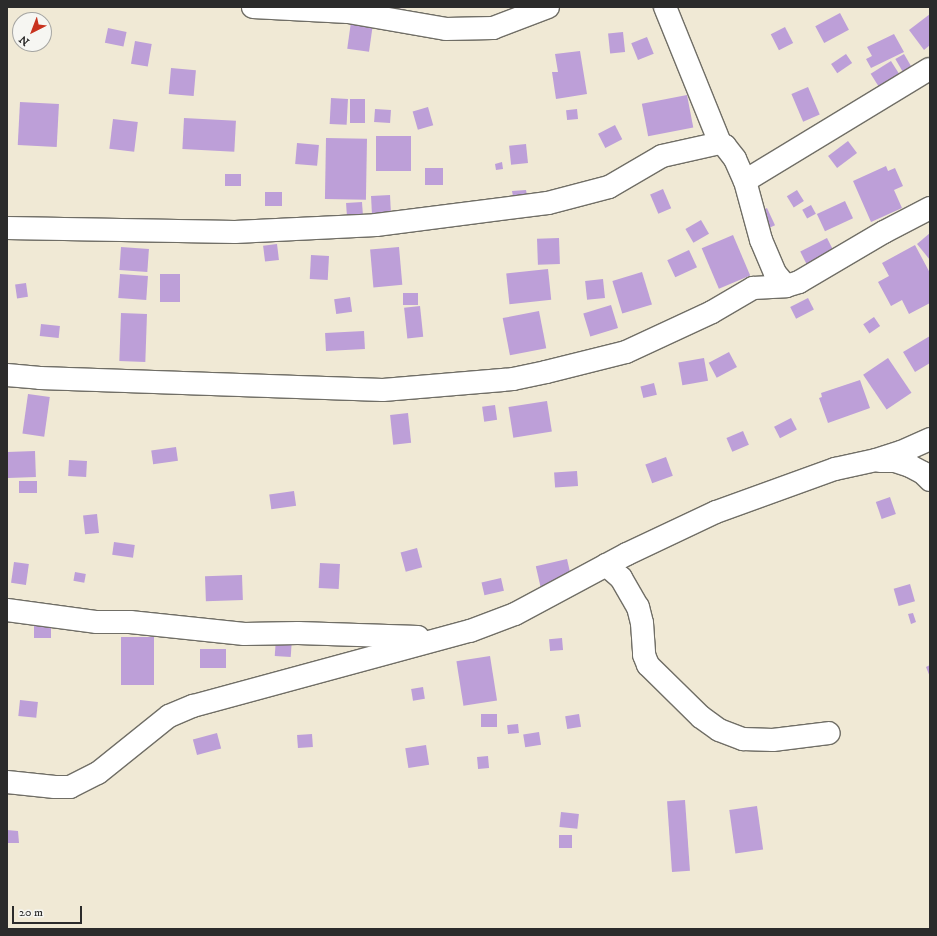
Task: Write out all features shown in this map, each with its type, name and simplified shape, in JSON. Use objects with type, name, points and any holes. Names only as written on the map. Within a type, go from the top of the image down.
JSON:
[{"type":"street","points":[[253,7],[348,12],[446,29],[493,28],[548,7]]},
{"type":"street","points":[[665,7],[720,143],[725,146],[735,159],[745,181],[761,240],[776,273],[786,286]]},
{"type":"street","points":[[745,181],[929,69]]},
{"type":"street","points":[[7,228],[234,232],[399,222],[548,203],[609,187],[662,156],[720,143]]},
{"type":"street","points":[[7,375],[40,378],[383,390],[512,379],[626,352],[712,312],[753,288],[786,286],[799,282],[884,232],[930,208]]},
{"type":"street","points":[[7,782],[70,787],[98,773],[170,716],[187,709],[438,638],[470,631],[515,614],[676,529],[716,512],[835,469],[876,460],[930,439]]},
{"type":"street","points":[[876,460],[895,461],[910,466],[923,473],[930,480]]},
{"type":"street","points":[[606,565],[621,578],[638,607],[642,623],[644,655],[648,665],[701,717],[719,730],[743,739],[774,740],[830,733]]},
{"type":"street","points":[[7,610],[97,622],[130,622],[244,634],[298,633],[438,638]]},
{"type":"building","points":[[390,7],[405,7],[405,8],[390,9]]},
{"type":"building","points":[[840,13],[849,30],[824,43],[815,26]]},
{"type":"building","points":[[930,14],[930,45],[924,50],[909,30]]},
{"type":"building","points":[[351,22],[373,25],[369,52],[347,49]]},
{"type":"building","points":[[785,27],[793,43],[779,50],[771,34]]},
{"type":"building","points":[[108,28],[127,32],[123,47],[105,43]]},
{"type":"building","points":[[623,32],[625,52],[610,53],[608,34]]},
{"type":"building","points":[[894,34],[904,52],[871,68],[866,59],[872,56],[867,47]]},
{"type":"building","points":[[647,37],[654,54],[638,60],[631,43]]},
{"type":"building","points":[[135,41],[152,44],[148,67],[131,64]]},
{"type":"building","points":[[580,51],[587,94],[556,99],[552,72],[558,72],[555,54]]},
{"type":"building","points":[[846,54],[852,63],[837,73],[831,64]]},
{"type":"building","points":[[904,54],[912,68],[903,73],[895,59]]},
{"type":"building","points":[[891,61],[901,77],[881,90],[871,74]]},
{"type":"building","points":[[171,68],[196,70],[194,96],[169,94]]},
{"type":"building","points":[[808,87],[820,115],[803,122],[791,94]]},
{"type":"building","points":[[687,95],[693,127],[648,136],[642,104]]},
{"type":"building","points":[[331,98],[348,99],[347,125],[330,124]]},
{"type":"building","points":[[350,99],[365,99],[365,123],[350,123]]},
{"type":"building","points":[[20,102],[59,104],[57,147],[18,145]]},
{"type":"building","points":[[428,107],[433,125],[418,130],[413,111]]},
{"type":"building","points":[[375,109],[391,110],[390,123],[374,122]]},
{"type":"building","points":[[577,109],[578,119],[567,120],[566,110]]},
{"type":"building","points":[[184,118],[236,121],[234,152],[182,149]]},
{"type":"building","points":[[113,119],[138,122],[134,152],[109,149]]},
{"type":"building","points":[[615,125],[622,139],[605,148],[598,134]]},
{"type":"building","points":[[376,136],[411,136],[411,171],[376,171]]},
{"type":"building","points":[[326,138],[367,139],[366,200],[325,199]]},
{"type":"building","points":[[848,141],[857,153],[837,168],[828,156]]},
{"type":"building","points":[[297,143],[319,145],[317,166],[295,164]]},
{"type":"building","points":[[526,144],[528,163],[511,165],[509,146]]},
{"type":"building","points":[[502,162],[503,169],[496,170],[495,164]]},
{"type":"building","points":[[886,166],[888,171],[895,168],[903,186],[894,190],[902,208],[871,222],[853,181]]},
{"type":"building","points":[[425,168],[443,168],[443,185],[425,185]]},
{"type":"building","points":[[225,174],[241,174],[241,186],[225,186]]},
{"type":"building","points":[[663,189],[671,208],[658,214],[650,194]]},
{"type":"building","points":[[526,190],[528,201],[514,202],[512,191]]},
{"type":"building","points":[[797,190],[804,201],[794,207],[787,196]]},
{"type":"building","points":[[265,192],[282,192],[282,206],[265,206]]},
{"type":"building","points":[[390,195],[391,214],[372,215],[371,196]]},
{"type":"building","points":[[845,201],[853,218],[825,231],[817,214]]},
{"type":"building","points":[[362,202],[363,217],[347,218],[346,203]]},
{"type":"building","points":[[811,205],[816,214],[807,219],[802,210]]},
{"type":"building","points":[[767,208],[775,225],[765,230],[757,213]]},
{"type":"building","points":[[701,220],[709,234],[693,243],[685,229]]},
{"type":"building","points":[[930,233],[930,260],[917,244]]},
{"type":"building","points":[[733,235],[750,276],[719,289],[702,248]]},
{"type":"building","points":[[559,238],[560,264],[538,265],[537,239]]},
{"type":"building","points":[[827,238],[836,256],[809,269],[800,252]]},
{"type":"building","points":[[277,244],[279,260],[265,262],[263,246]]},
{"type":"building","points":[[915,245],[930,273],[930,303],[909,314],[902,300],[891,306],[878,282],[889,276],[882,263]]},
{"type":"building","points":[[121,247],[149,249],[147,272],[119,270]]},
{"type":"building","points":[[399,247],[402,285],[373,287],[370,250]]},
{"type":"building","points":[[689,250],[697,267],[675,277],[667,260]]},
{"type":"building","points":[[311,255],[329,256],[328,280],[310,279]]},
{"type":"building","points":[[548,269],[551,300],[509,304],[506,273]]},
{"type":"building","points":[[642,272],[652,305],[622,314],[612,281]]},
{"type":"building","points":[[120,274],[148,276],[146,300],[118,298]]},
{"type":"building","points":[[160,274],[180,274],[180,302],[160,302]]},
{"type":"building","points":[[603,279],[605,298],[587,300],[585,281]]},
{"type":"building","points":[[26,283],[28,297],[17,298],[15,285]]},
{"type":"building","points":[[403,293],[418,293],[418,305],[403,305]]},
{"type":"building","points":[[350,297],[352,312],[336,314],[334,299]]},
{"type":"building","points":[[808,298],[814,310],[796,319],[790,307]]},
{"type":"building","points":[[611,305],[618,328],[590,336],[583,313]]},
{"type":"building","points":[[420,306],[423,337],[407,339],[404,308]]},
{"type":"building","points":[[539,311],[546,348],[510,355],[503,318]]},
{"type":"building","points":[[121,313],[147,314],[145,362],[119,361]]},
{"type":"building","points":[[874,317],[880,326],[869,333],[863,324]]},
{"type":"building","points":[[41,324],[60,326],[59,338],[40,336]]},
{"type":"building","points":[[364,331],[365,349],[326,351],[325,333]]},
{"type":"building","points":[[930,336],[930,363],[915,372],[903,352]]},
{"type":"building","points":[[729,352],[737,367],[717,378],[709,363]]},
{"type":"building","points":[[704,358],[708,381],[682,385],[678,363]]},
{"type":"building","points":[[888,358],[911,393],[887,410],[863,375]]},
{"type":"building","points":[[860,380],[870,408],[828,423],[819,398],[822,397],[821,393]]},
{"type":"building","points":[[654,383],[657,395],[643,398],[640,386]]},
{"type":"building","points":[[28,394],[50,397],[44,437],[22,434]]},
{"type":"building","points":[[547,401],[552,432],[513,438],[508,407]]},
{"type":"building","points":[[495,405],[497,420],[484,422],[482,407]]},
{"type":"building","points":[[408,413],[411,443],[393,445],[390,415]]},
{"type":"building","points":[[791,418],[797,430],[780,438],[774,427]]},
{"type":"building","points":[[743,431],[749,445],[732,452],[726,438]]},
{"type":"building","points":[[176,447],[178,461],[153,464],[151,450]]},
{"type":"building","points":[[35,451],[36,477],[8,478],[7,452]]},
{"type":"building","points":[[666,457],[673,476],[652,483],[645,465]]},
{"type":"building","points":[[69,460],[87,461],[86,477],[68,476]]},
{"type":"building","points":[[577,471],[578,486],[555,488],[554,473]]},
{"type":"building","points":[[19,481],[37,481],[37,493],[19,493]]},
{"type":"building","points":[[294,491],[296,506],[271,509],[269,494]]},
{"type":"building","points":[[890,497],[896,514],[882,519],[876,502]]},
{"type":"building","points":[[97,514],[99,533],[85,534],[83,515]]},
{"type":"building","points":[[114,542],[135,545],[133,558],[112,555]]},
{"type":"building","points":[[417,548],[422,567],[406,572],[401,552]]},
{"type":"building","points":[[567,559],[572,580],[541,588],[536,566]]},
{"type":"building","points":[[14,562],[29,564],[26,585],[11,583]]},
{"type":"building","points":[[320,563],[340,564],[339,589],[319,588]]},
{"type":"building","points":[[75,572],[86,574],[84,583],[73,581]]},
{"type":"building","points":[[242,575],[243,600],[206,601],[205,576]]},
{"type":"building","points":[[501,578],[504,591],[484,595],[482,582]]},
{"type":"building","points":[[910,584],[915,601],[899,606],[894,589]]},
{"type":"building","points":[[913,613],[916,622],[911,624],[908,614]]},
{"type":"building","points":[[34,621],[51,621],[51,638],[34,638]]},
{"type":"building","points":[[121,637],[154,637],[154,685],[121,685]]},
{"type":"building","points":[[276,638],[292,639],[291,657],[275,656]]},
{"type":"building","points":[[562,638],[563,650],[550,651],[549,639]]},
{"type":"building","points":[[200,649],[226,649],[226,668],[200,668]]},
{"type":"building","points":[[490,656],[497,700],[463,706],[456,661]]},
{"type":"building","points":[[930,665],[930,677],[926,667]]},
{"type":"building","points":[[423,687],[425,699],[413,701],[411,689]]},
{"type":"building","points":[[20,700],[38,702],[36,718],[18,716]]},
{"type":"building","points":[[481,714],[497,714],[497,727],[481,727]]},
{"type":"building","points":[[579,714],[581,727],[567,729],[565,716]]},
{"type":"building","points":[[518,724],[519,733],[508,734],[507,725]]},
{"type":"building","points":[[539,732],[541,745],[525,747],[523,735]]},
{"type":"building","points":[[217,733],[221,748],[197,755],[193,739]]},
{"type":"building","points":[[312,734],[313,747],[298,748],[297,735]]},
{"type":"building","points":[[426,745],[429,765],[408,768],[405,748]]},
{"type":"building","points":[[488,756],[489,768],[478,769],[477,757]]},
{"type":"building","points":[[685,800],[690,871],[672,872],[667,801]]},
{"type":"building","points":[[757,806],[763,850],[735,853],[729,810]]},
{"type":"building","points":[[561,812],[579,814],[577,829],[559,827]]},
{"type":"building","points":[[7,830],[18,831],[19,843],[7,843]]},
{"type":"building","points":[[559,835],[572,835],[572,848],[559,848]]}]
